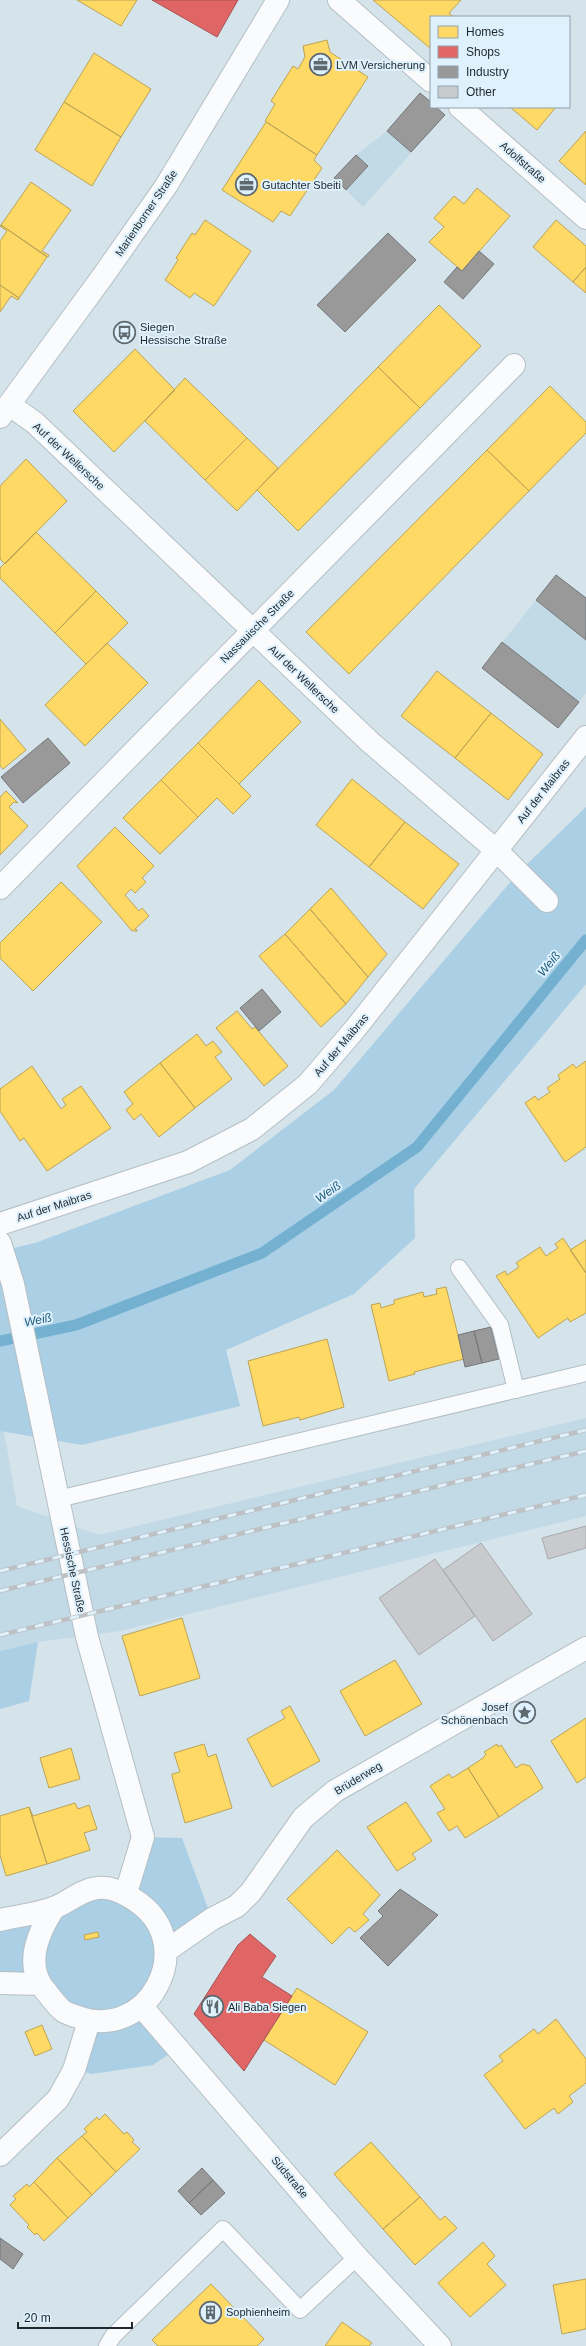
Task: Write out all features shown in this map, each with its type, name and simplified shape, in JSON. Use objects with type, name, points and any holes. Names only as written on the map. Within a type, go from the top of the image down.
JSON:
[{"type":"street","name":"Marienborner Straße","points":[[5,411],[166,186],[278,0]]},
{"type":"street","points":[[339,0],[430,80]]},
{"type":"street","name":"Adolfstraße","points":[[461,108],[586,218]]},
{"type":"street","name":"Nassauische Straße","points":[[0,888],[514,365]]},
{"type":"street","name":"Auf der Wellersche","points":[[5,411],[35,423],[370,742],[497,851],[547,901]]},
{"type":"street","name":"Auf der Maibras","points":[[0,1224],[188,1162],[252,1129],[308,1084],[355,1029],[586,737]]},
{"type":"street","name":"Hessische Straße","points":[[0,1243],[13,1284],[36,1388],[87,1637],[143,1837],[126,1893]]},
{"type":"street","name":"Brüderweg","points":[[166,1951],[212,1919],[237,1906],[251,1892],[303,1818],[335,1791],[586,1648]]},
{"type":"street","points":[[0,1920],[54,1908],[76,1895],[98,1888],[126,1893],[148,1910],[161,1929],[166,1951],[163,1974],[156,1989],[142,2006],[117,2020],[89,2021],[62,2011],[40,1984],[36,1967],[35,1944],[42,1927],[54,1908]]},
{"type":"street","points":[[0,1983],[40,1984]]},
{"type":"street","name":"Südstraße","points":[[142,2006],[357,2257],[440,2346]]},
{"type":"street","points":[[0,2155],[58,2099],[74,2070],[89,2021]]},
{"type":"lane","points":[[459,1268],[500,1324],[516,1390]]},
{"type":"lane","points":[[58,1499],[586,1373]]},
{"type":"lane","points":[[107,2346],[113,2336],[223,2229],[300,2310],[357,2257]]},
{"type":"shaded area","points":[[420,93],[430,101],[430,108],[437,108],[445,115],[363,207],[334,178],[356,155],[387,131]]},
{"type":"shaded area","points":[[556,575],[586,598],[586,693],[558,728],[482,668]]},
{"type":"shaded area","points":[[586,807],[586,984],[414,1189],[415,1238],[354,1294],[226,1350],[240,1406],[82,1445],[0,1431],[0,1251],[35,1243],[230,1170],[334,1090],[519,872]]},
{"type":"shaded area","points":[[586,1418],[586,1516],[120,1631],[38,1642],[0,1651],[0,1431],[4,1431],[17,1506],[99,1535]]},
{"type":"shaded area","points":[[38,1642],[29,1701],[0,1709],[0,1651]]},
{"type":"shaded area","points":[[143,1837],[182,1838],[212,1919],[166,1951],[142,2007],[178,2048],[153,2065],[92,2074],[74,2070],[89,2021],[40,1984],[0,1983],[0,1920],[125,1893]]},
{"type":"building: Homes","points":[[77,0],[137,0],[121,26]]},
{"type":"building: Homes","points":[[373,0],[461,0],[449,13],[453,16],[430,16],[430,48]]},
{"type":"building: Homes","points":[[327,40],[330,52],[368,77],[317,155],[265,121],[275,104],[271,101],[293,66],[298,69],[305,57],[303,46]]},
{"type":"building: Homes","points":[[94,53],[151,89],[121,137],[64,102]]},
{"type":"building: Homes","points":[[64,102],[121,137],[92,186],[35,150]]},
{"type":"building: Homes","points":[[511,108],[555,108],[537,130]]},
{"type":"building: Homes","points":[[266,122],[317,155],[314,160],[322,168],[290,216],[281,211],[273,222],[222,190]]},
{"type":"building: Homes","points":[[586,131],[586,185],[559,161]]},
{"type":"building: Homes","points":[[31,182],[71,210],[42,251],[49,255],[48,257],[1,225]]},
{"type":"building: Homes","points":[[477,188],[510,216],[462,271],[429,242],[444,227],[434,218],[454,196],[464,204]]},
{"type":"building: Homes","points":[[205,220],[251,251],[214,306],[194,293],[190,298],[165,280],[178,260],[176,258],[192,233],[195,235]]},
{"type":"building: Homes","points":[[556,220],[586,246],[586,267],[573,282],[533,247]]},
{"type":"building: Homes","points":[[1,225],[47,257],[19,298],[0,285],[0,241],[7,231],[0,226]]},
{"type":"building: Homes","points":[[586,267],[586,293],[573,282]]},
{"type":"building: Homes","points":[[0,285],[19,298],[18,300],[11,296],[0,312]]},
{"type":"building: Homes","points":[[439,305],[481,346],[420,408],[378,367]]},
{"type":"building: Homes","points":[[135,349],[175,390],[114,452],[73,411]]},
{"type":"building: Homes","points":[[378,367],[420,408],[298,531],[257,490]]},
{"type":"building: Homes","points":[[185,378],[247,438],[205,480],[145,421]]},
{"type":"building: Homes","points":[[550,386],[586,422],[586,433],[529,491],[487,450]]},
{"type":"building: Homes","points":[[247,438],[278,468],[237,511],[205,480]]},
{"type":"building: Homes","points":[[487,450],[529,491],[349,674],[306,632]]},
{"type":"building: Homes","points":[[26,459],[67,501],[5,564],[0,559],[0,486]]},
{"type":"building: Homes","points":[[36,532],[96,591],[55,633],[0,578],[0,568]]},
{"type":"building: Homes","points":[[96,591],[128,623],[86,664],[55,633]]},
{"type":"building: Homes","points":[[107,643],[148,683],[85,746],[45,705]]},
{"type":"building: Homes","points":[[437,671],[491,713],[455,758],[401,716]]},
{"type":"building: Homes","points":[[259,680],[301,722],[239,784],[198,743]]},
{"type":"building: Homes","points":[[491,713],[543,754],[508,800],[455,758]]},
{"type":"building: Homes","points":[[0,719],[26,750],[3,769],[0,766]]},
{"type":"building: Homes","points":[[198,743],[251,796],[233,814],[217,798],[198,817],[161,780]]},
{"type":"building: Homes","points":[[352,779],[405,822],[369,867],[316,825]]},
{"type":"building: Homes","points":[[161,780],[198,817],[160,854],[123,818]]},
{"type":"building: Homes","points":[[6,791],[18,803],[14,802],[9,807],[28,826],[0,855],[0,797]]},
{"type":"building: Homes","points":[[405,822],[459,864],[423,909],[369,867]]},
{"type":"building: Homes","points":[[115,827],[154,866],[142,878],[146,882],[135,893],[131,889],[125,895],[139,911],[142,908],[149,916],[135,929],[137,930],[136,932],[134,930],[132,931],[77,866]]},
{"type":"building: Homes","points":[[61,882],[102,922],[33,991],[0,958],[0,943]]},
{"type":"building: Homes","points":[[331,888],[387,954],[368,977],[310,909]]},
{"type":"building: Homes","points":[[310,909],[368,977],[346,1004],[285,934]]},
{"type":"building: Homes","points":[[285,934],[346,1004],[321,1027],[259,956]]},
{"type":"building: Homes","points":[[237,1011],[252,1029],[255,1027],[288,1066],[264,1086],[216,1028]]},
{"type":"building: Homes","points":[[197,1034],[206,1046],[213,1041],[222,1052],[215,1057],[232,1079],[195,1108],[160,1063]]},
{"type":"building: Homes","points":[[586,1061],[586,1147],[565,1162],[525,1103],[535,1096],[538,1100],[550,1092],[547,1088],[560,1079],[558,1075],[573,1064],[576,1068]]},
{"type":"building: Homes","points":[[160,1063],[195,1108],[159,1137],[141,1114],[134,1120],[126,1110],[133,1104],[124,1092]]},
{"type":"building: Homes","points":[[32,1066],[61,1109],[66,1105],[62,1099],[81,1086],[111,1128],[47,1171],[24,1138],[20,1141],[0,1111],[0,1089]]},
{"type":"building: Homes","points":[[563,1238],[586,1273],[586,1313],[570,1322],[568,1318],[538,1338],[496,1276],[505,1271],[507,1275],[519,1267],[516,1263],[540,1247],[546,1256],[558,1248],[555,1244]]},
{"type":"building: Homes","points":[[586,1240],[586,1273],[570,1250]]},
{"type":"building: Homes","points":[[446,1287],[464,1359],[414,1372],[415,1374],[389,1381],[371,1305],[380,1303],[381,1308],[394,1304],[394,1300],[423,1292],[424,1297],[437,1294],[436,1289]]},
{"type":"building: Homes","points":[[327,1339],[344,1407],[300,1420],[299,1417],[263,1426],[248,1361]]},
{"type":"building: Homes","points":[[182,1618],[200,1678],[140,1696],[122,1636]]},
{"type":"building: Homes","points":[[395,1660],[422,1704],[365,1736],[340,1691]]},
{"type":"building: Homes","points":[[290,1706],[320,1761],[272,1787],[247,1739],[285,1718],[281,1711]]},
{"type":"building: Homes","points":[[586,1718],[586,1777],[577,1783],[551,1741]]},
{"type":"building: Homes","points":[[204,1744],[208,1757],[216,1754],[232,1808],[185,1823],[172,1776],[172,1774],[180,1772],[174,1753]]},
{"type":"building: Homes","points":[[497,1744],[498,1747],[501,1745],[516,1768],[522,1764],[530,1766],[543,1788],[499,1817],[468,1768],[483,1758],[486,1754],[484,1752]]},
{"type":"building: Homes","points":[[71,1748],[80,1779],[49,1788],[40,1758]]},
{"type":"building: Homes","points":[[468,1768],[499,1817],[465,1838],[457,1826],[449,1831],[437,1813],[445,1809],[430,1786],[449,1774],[452,1778]]},
{"type":"building: Homes","points":[[406,1802],[432,1841],[412,1854],[416,1859],[397,1871],[367,1827]]},
{"type":"building: Homes","points":[[75,1803],[78,1809],[89,1805],[97,1829],[84,1833],[90,1850],[47,1864],[29,1807],[33,1816]]},
{"type":"building: Homes","points":[[29,1807],[47,1864],[6,1876],[0,1855],[0,1816]]},
{"type":"building: Homes","points":[[337,1850],[380,1895],[363,1914],[369,1920],[355,1932],[349,1927],[332,1944],[287,1899]]},
{"type":"building: Homes","points":[[98,1932],[99,1937],[85,1940],[84,1935]]},
{"type":"building: Homes","points":[[297,1988],[368,2032],[335,2085],[264,2040]]},
{"type":"building: Homes","points":[[556,2019],[586,2059],[586,2083],[569,2096],[573,2102],[558,2114],[554,2108],[525,2129],[484,2075],[503,2061],[499,2056],[534,2029],[538,2034]]},
{"type":"building: Homes","points":[[42,2025],[52,2049],[35,2056],[25,2032]]},
{"type":"building: Homes","points":[[105,2114],[124,2134],[127,2132],[134,2140],[132,2142],[140,2149],[116,2172],[82,2136],[87,2132],[84,2129],[97,2117],[99,2120]]},
{"type":"building: Homes","points":[[82,2136],[116,2172],[92,2195],[57,2158]]},
{"type":"building: Homes","points":[[371,2142],[420,2197],[383,2229],[334,2174]]},
{"type":"building: Homes","points":[[57,2158],[92,2195],[68,2218],[34,2182]]},
{"type":"building: Homes","points":[[34,2182],[68,2218],[44,2241],[37,2233],[35,2235],[27,2227],[29,2225],[10,2205],[16,2199],[13,2196],[27,2184],[29,2187]]},
{"type":"building: Homes","points":[[420,2197],[440,2220],[445,2216],[457,2228],[415,2265],[383,2229]]},
{"type":"building: Homes","points":[[483,2242],[495,2256],[487,2264],[506,2285],[470,2317],[438,2283]]},
{"type":"building: Homes","points":[[586,2279],[586,2329],[562,2334],[553,2285]]},
{"type":"building: Homes","name":"Sophienheim","points":[[211,2284],[264,2339],[257,2346],[158,2346],[152,2340]]},
{"type":"building: Homes","points":[[342,2322],[372,2343],[369,2346],[325,2346]]},
{"type":"building: Shops","points":[[152,0],[238,0],[217,37]]},
{"type":"building: Shops","points":[[250,1934],[276,1956],[262,1977],[292,1996],[244,2071],[194,2014],[238,1945]]},
{"type":"building: Industry","points":[[420,93],[430,101],[430,108],[437,108],[445,115],[411,152],[387,131]]},
{"type":"building: Industry","points":[[356,155],[368,166],[346,190],[334,178]]},
{"type":"building: Industry","points":[[388,233],[416,260],[345,332],[317,305]]},
{"type":"building: Industry","points":[[479,251],[494,264],[463,299],[444,282],[457,267],[462,271]]},
{"type":"building: Industry","points":[[556,575],[586,598],[586,640],[536,600]]},
{"type":"building: Industry","points":[[502,642],[579,702],[558,728],[482,668]]},
{"type":"building: Industry","points":[[48,738],[70,763],[23,803],[1,777]]},
{"type":"building: Industry","points":[[262,989],[281,1012],[259,1031],[240,1008]]},
{"type":"building: Industry","points":[[491,1327],[499,1359],[482,1363],[474,1331]]},
{"type":"building: Industry","points":[[474,1331],[482,1363],[465,1367],[458,1335]]},
{"type":"building: Industry","points":[[400,1889],[438,1915],[388,1966],[360,1938],[383,1916],[378,1911]]},
{"type":"building: Industry","points":[[202,2168],[213,2180],[189,2203],[178,2191]]},
{"type":"building: Industry","points":[[213,2180],[225,2193],[201,2215],[189,2203]]},
{"type":"building: Industry","points":[[0,2238],[23,2254],[13,2269],[0,2259]]},
{"type":"building: Other","points":[[586,1526],[586,1548],[548,1559],[542,1538]]},
{"type":"building: Other","points":[[481,1543],[532,1614],[493,1641],[443,1570]]},
{"type":"building: Other","points":[[435,1559],[475,1616],[419,1655],[379,1598]]},
{"type":"waterway","name":"Weiß","points":[[0,1341],[76,1325],[262,1253],[417,1147],[586,940]]},
{"type":"railway","points":[[0,1571],[586,1430]]},
{"type":"railway","points":[[0,1591],[586,1451]]},
{"type":"railway","points":[[0,1635],[586,1495]]},
{"type":"place","name":"LVM Versicherung","points":[[321,65]]},
{"type":"place","name":"Gutachter Sbeiti","points":[[246,185]]},
{"type":"place","name":"Siegen Hessische Straße","points":[[125,333]]},
{"type":"place","name":"Josef Schönenbach","points":[[524,1713]]},
{"type":"place","name":"Ali Baba Siegen","points":[[212,2007]]},
{"type":"place","name":"Sophienheim","points":[[210,2312]]}]
